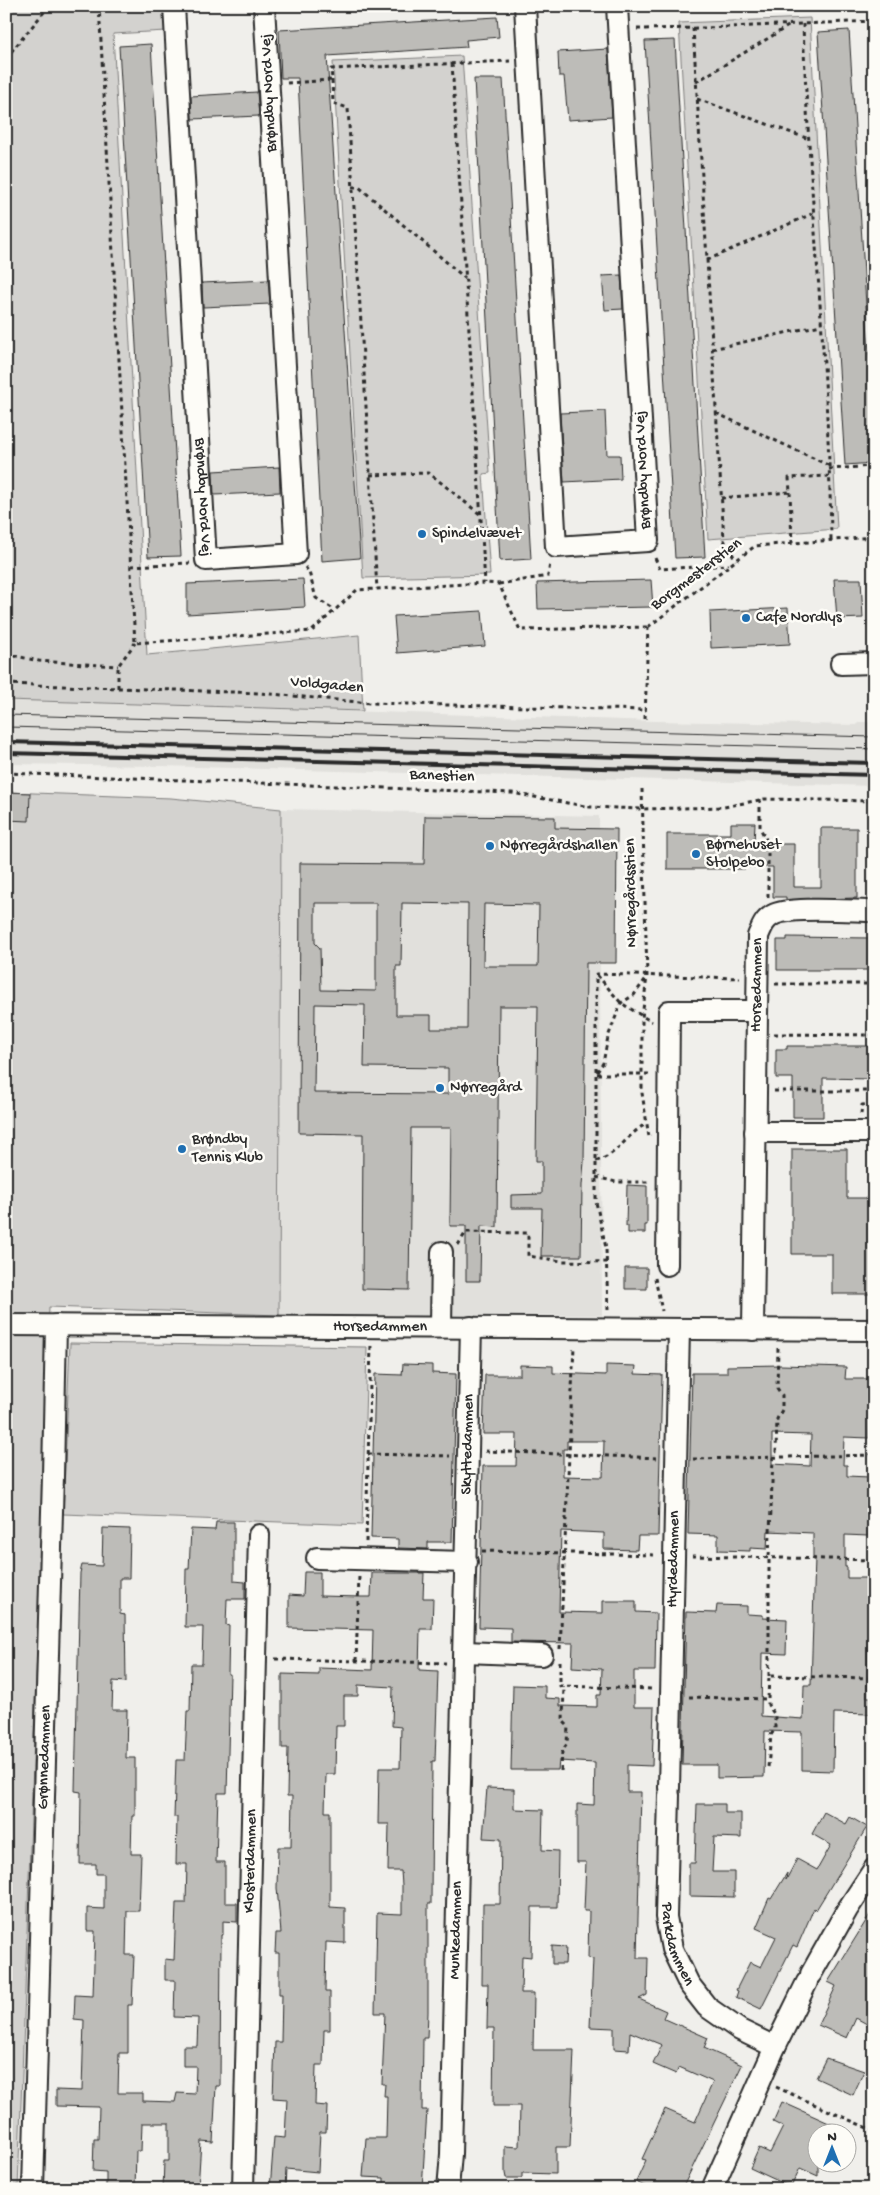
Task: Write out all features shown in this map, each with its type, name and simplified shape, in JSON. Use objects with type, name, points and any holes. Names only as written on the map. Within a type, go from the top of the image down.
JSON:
[{"type":"street","name":"Brøndby Nord Vej","points":[[174,6],[206,560],[296,554],[264,6]]},
{"type":"street","name":"Brøndby Nord Vej","points":[[525,6],[556,546],[648,541],[616,6]]},
{"type":"street","points":[[841,664],[874,662]]},
{"type":"street","name":"Horsedammen","points":[[753,1330],[758,936],[763,922],[775,914],[792,911],[874,912]]},
{"type":"street","points":[[664,1018],[756,1011]]},
{"type":"street","points":[[664,1018],[659,1074],[659,1113],[668,1118]]},
{"type":"street","points":[[664,1018],[668,1118],[667,1265]]},
{"type":"street","points":[[755,1132],[874,1132]]},
{"type":"street","points":[[441,1327],[442,1252]]},
{"type":"street","name":"Horsedammen","points":[[6,1325],[874,1330]]},
{"type":"street","name":"Grønnedammen","points":[[33,2189],[53,1496],[56,1326]]},
{"type":"street","name":"Skyttedammen","points":[[464,1662],[471,1327]]},
{"type":"street","name":"Hyrdedammen","points":[[669,1792],[679,1329]]},
{"type":"street","name":"Klosterdammen","points":[[243,2189],[259,1535]]},
{"type":"street","points":[[317,1558],[467,1562]]},
{"type":"street","points":[[464,1662],[542,1655]]},
{"type":"street","name":"Munkedammen","points":[[448,2189],[451,2154],[464,1662]]},
{"type":"street","name":"Parkdammen","points":[[669,1792],[666,1917],[672,1949],[689,1984],[707,2007],[740,2030],[775,2047]]},
{"type":"street","points":[[712,2189],[775,2047],[809,1978],[847,1910],[874,1869]]},
{"type":"path","points":[[6,58],[49,6]]},
{"type":"path","points":[[99,6],[135,643],[118,666],[118,688]]},
{"type":"path","points":[[618,38],[624,29],[874,21]]},
{"type":"path","points":[[803,24],[808,139],[821,325],[831,540]]},
{"type":"path","points":[[696,82],[790,25]]},
{"type":"path","points":[[692,28],[724,540],[736,560]]},
{"type":"path","points":[[377,589],[348,108],[333,103],[331,69],[528,60]]},
{"type":"path","points":[[452,63],[485,583]]},
{"type":"path","points":[[269,84],[332,80]]},
{"type":"path","points":[[697,99],[808,139]]},
{"type":"path","points":[[352,187],[359,187],[466,278]]},
{"type":"path","points":[[706,260],[814,213]]},
{"type":"path","points":[[712,349],[821,325]]},
{"type":"path","points":[[716,413],[828,467],[874,466]]},
{"type":"path","points":[[370,476],[429,473],[481,515]]},
{"type":"path","points":[[792,543],[789,478],[829,476]]},
{"type":"path","points":[[721,498],[790,492]]},
{"type":"path","name":"Borgmesterstien","points":[[645,719],[648,627],[755,546],[874,537]]},
{"type":"path","points":[[648,541],[660,569],[731,565]]},
{"type":"path","points":[[296,554],[309,572],[316,598],[335,610]]},
{"type":"path","points":[[131,566],[201,563],[206,560]]},
{"type":"path","points":[[135,643],[312,630],[357,590],[485,583],[499,584],[548,576],[550,564]]},
{"type":"path","points":[[499,584],[520,630],[648,627]]},
{"type":"path","points":[[6,654],[39,661],[118,666]]},
{"type":"path","name":"Voldgaden","points":[[6,684],[260,693],[370,703],[646,710]]},
{"type":"path","name":"Banestien","points":[[6,773],[512,793],[590,807],[642,809],[724,808],[760,800],[874,801]]},
{"type":"path","name":"Nørregårdsstien","points":[[642,789],[647,976]]},
{"type":"path","points":[[760,800],[760,828],[768,842],[768,919]]},
{"type":"path","points":[[596,974],[642,974],[647,976],[756,981],[874,984]]},
{"type":"path","points":[[596,974],[621,1003],[642,1018],[664,1018]]},
{"type":"path","points":[[596,974],[596,1202],[607,1262],[608,1328]]},
{"type":"path","points":[[596,1074],[603,1063],[608,1037],[621,1003],[634,995],[647,976]]},
{"type":"path","points":[[756,1033],[874,1035]]},
{"type":"path","points":[[596,1074],[659,1074]]},
{"type":"path","points":[[756,1091],[874,1091]]},
{"type":"path","points":[[596,1161],[606,1159],[634,1132],[645,1125],[668,1118]]},
{"type":"path","points":[[596,1177],[616,1182],[668,1183]]},
{"type":"path","points":[[442,1252],[455,1248],[466,1232],[528,1233],[528,1256],[562,1261],[607,1262]]},
{"type":"path","points":[[356,1661],[368,1454],[371,1327]]},
{"type":"path","points":[[575,1328],[560,1686],[672,1689],[680,1697],[768,1699]]},
{"type":"path","points":[[768,1767],[775,1715],[768,1705],[769,1558],[773,1458],[776,1452],[777,1419],[782,1410],[782,1395],[777,1388],[778,1330]]},
{"type":"path","points":[[368,1454],[469,1456],[484,1450],[677,1459],[874,1455]]},
{"type":"path","points":[[256,1659],[464,1662]]},
{"type":"path","points":[[768,1676],[874,1678]]},
{"type":"path","points":[[561,1771],[562,1751],[567,1744],[568,1726],[563,1722],[564,1686]]},
{"type":"path","points":[[760,2080],[874,2131]]},
{"type":"shaded area","points":[[6,6],[165,6],[166,31],[113,34],[147,655],[359,635],[363,711],[6,700]]},
{"type":"shaded area","points":[[810,18],[837,529],[708,539],[679,23]]},
{"type":"shaded area","points":[[462,56],[490,473],[483,474],[490,575],[363,578],[333,62]]},
{"type":"shaded area","points":[[6,700],[656,721],[857,725],[858,722],[874,722],[874,786],[161,766],[6,764]]},
{"type":"shaded area","points":[[6,792],[171,798],[281,809],[279,1315],[49,1307],[18,2189],[6,2189]]},
{"type":"shaded area","name":"Nørregård","points":[[281,809],[599,816],[602,1315],[279,1315]]},
{"type":"shaded area","points":[[70,1343],[367,1347],[362,1525],[63,1514]]},
{"type":"building","points":[[497,17],[499,37],[466,40],[467,47],[327,56],[360,558],[322,561],[298,78],[281,78],[279,30]]},
{"type":"building","points":[[849,30],[874,434],[874,463],[845,465],[818,32]]},
{"type":"building","points":[[675,40],[705,557],[675,558],[645,41]]},
{"type":"building","points":[[151,44],[181,556],[148,557],[119,46]]},
{"type":"building","points":[[608,49],[612,117],[568,120],[564,76],[559,76],[558,52]]},
{"type":"building","points":[[474,79],[503,79],[531,559],[500,561]]},
{"type":"building","points":[[257,92],[259,116],[192,119],[191,96]]},
{"type":"building","points":[[621,275],[623,309],[605,310],[602,276]]},
{"type":"building","points":[[268,280],[270,304],[203,307],[202,283]]},
{"type":"building","points":[[605,411],[607,455],[620,455],[621,479],[564,482],[560,413]]},
{"type":"building","points":[[279,467],[280,492],[214,495],[213,471]]},
{"type":"building","points":[[303,579],[305,607],[187,614],[187,584]]},
{"type":"building","points":[[834,579],[861,579],[863,618],[837,619]]},
{"type":"building","points":[[651,580],[653,607],[538,609],[537,583]]},
{"type":"building","points":[[788,608],[790,644],[711,648],[710,612]]},
{"type":"building","points":[[482,611],[485,646],[397,653],[394,616]]},
{"type":"building","points":[[6,792],[30,793],[29,821],[6,820]]},
{"type":"building","points":[[425,816],[555,817],[555,828],[617,829],[616,963],[586,963],[581,1256],[541,1256],[542,1208],[511,1208],[511,1195],[542,1194],[542,1161],[536,1161],[538,1006],[499,1006],[497,1227],[481,1226],[480,1281],[466,1281],[466,1226],[450,1226],[451,1128],[411,1128],[409,1290],[362,1289],[363,1134],[299,1133],[300,863],[424,864]],"holes":[[[315,903],[376,903],[376,991],[321,990],[320,948],[315,943]],[[402,903],[468,904],[467,1029],[431,1029],[431,1015],[396,1015],[396,966],[401,966]],[[484,904],[539,905],[538,966],[483,966]],[[315,1004],[365,1005],[364,1067],[448,1068],[448,1094],[314,1093]]]},
{"type":"building","points":[[731,823],[755,823],[754,844],[794,844],[794,887],[821,887],[821,828],[857,828],[857,898],[786,900],[786,897],[773,897],[773,867],[667,869],[667,834],[731,834]]},
{"type":"building","points":[[787,937],[871,938],[871,970],[777,970],[777,940],[787,940]]},
{"type":"building","points":[[787,1046],[870,1046],[870,1079],[823,1078],[823,1117],[793,1117],[793,1078],[776,1078],[776,1049],[787,1049]]},
{"type":"building","points":[[792,1149],[847,1149],[847,1198],[874,1198],[874,1294],[832,1294],[832,1254],[792,1254]]},
{"type":"building","points":[[627,1185],[647,1186],[647,1225],[645,1225],[645,1233],[628,1233],[628,1226],[626,1226]]},
{"type":"building","points":[[625,1268],[647,1268],[647,1289],[625,1289]]},
{"type":"building","points":[[403,1364],[432,1365],[432,1373],[456,1374],[452,1542],[428,1542],[428,1549],[398,1548],[398,1539],[371,1538],[375,1374],[402,1375]]},
{"type":"building","points":[[520,1365],[553,1366],[553,1373],[606,1375],[606,1365],[636,1366],[635,1374],[662,1375],[658,1536],[638,1536],[637,1550],[604,1549],[604,1533],[561,1531],[559,1612],[603,1613],[603,1601],[636,1601],[636,1612],[656,1613],[655,1671],[634,1671],[634,1707],[654,1707],[652,1766],[627,1765],[627,1792],[641,1792],[637,1958],[648,1958],[647,1995],[639,1999],[666,2011],[663,2018],[708,2038],[704,2048],[742,2065],[682,2189],[651,2189],[636,2182],[646,2160],[642,2159],[665,2109],[695,2122],[713,2082],[679,2067],[676,2074],[653,2064],[662,2045],[630,2032],[629,2050],[614,2049],[614,2028],[590,2027],[593,1959],[588,1958],[589,1911],[584,1911],[586,1862],[577,1862],[577,1804],[594,1805],[595,1763],[559,1761],[558,1770],[511,1770],[513,1685],[545,1686],[545,1698],[560,1699],[560,1706],[597,1707],[597,1695],[601,1695],[602,1669],[572,1667],[573,1643],[511,1642],[511,1628],[479,1627],[483,1466],[516,1466],[517,1434],[483,1434],[485,1375],[520,1375]],"holes":[[[567,1441],[604,1441],[603,1477],[563,1476],[563,1449],[567,1449]]]},
{"type":"building","points":[[727,1366],[846,1367],[845,1379],[870,1379],[869,1438],[844,1437],[843,1465],[847,1465],[847,1476],[869,1477],[868,1536],[845,1535],[845,1567],[847,1567],[847,1578],[869,1578],[867,1697],[871,1697],[871,1714],[834,1713],[833,1771],[802,1770],[802,1732],[765,1731],[764,1777],[717,1778],[717,1765],[682,1765],[686,1612],[716,1613],[717,1605],[747,1606],[747,1614],[763,1615],[763,1618],[787,1619],[786,1654],[762,1653],[761,1716],[803,1719],[804,1685],[811,1685],[815,1558],[813,1558],[813,1533],[768,1531],[767,1549],[750,1548],[750,1551],[718,1550],[718,1535],[688,1534],[692,1373],[727,1373]],"holes":[[[772,1434],[811,1435],[810,1466],[772,1464]]]},
{"type":"building","points":[[216,1522],[234,1522],[234,1581],[245,1582],[245,1599],[227,1599],[226,1625],[229,1626],[228,1674],[230,1674],[227,1793],[218,1793],[216,1862],[225,1862],[225,1903],[237,1903],[237,1922],[223,1921],[223,1935],[221,1935],[220,2086],[216,2086],[213,2142],[201,2141],[198,2189],[163,2189],[164,2161],[169,2161],[169,2123],[142,2123],[141,2151],[136,2151],[135,2189],[106,2189],[106,2172],[93,2171],[94,2139],[98,2139],[99,2107],[56,2106],[56,2090],[82,2091],[84,2020],[74,2019],[75,1995],[93,1996],[95,1931],[87,1931],[87,1908],[104,1909],[104,1874],[96,1874],[96,1864],[80,1864],[81,1792],[75,1791],[80,1573],[82,1565],[102,1566],[103,1528],[130,1529],[129,1578],[120,1578],[120,1614],[125,1615],[126,1682],[113,1681],[112,1710],[127,1710],[126,1758],[135,1758],[135,1816],[132,1816],[131,1854],[141,1854],[139,1911],[127,1911],[126,1955],[134,1955],[132,2005],[128,2005],[128,2053],[119,2053],[118,2093],[143,2093],[143,2101],[175,2102],[177,2093],[195,2094],[196,2066],[183,2066],[183,2046],[197,2046],[198,2018],[174,2017],[175,1980],[165,1980],[165,1959],[174,1960],[176,1903],[186,1903],[187,1864],[176,1864],[177,1817],[174,1817],[176,1760],[185,1760],[187,1711],[190,1711],[191,1664],[202,1664],[203,1627],[185,1627],[186,1569],[189,1569],[191,1529],[215,1530]]},
{"type":"building","points":[[304,1572],[320,1572],[320,1596],[361,1597],[371,1597],[372,1573],[424,1573],[423,1598],[433,1598],[432,1629],[420,1629],[419,1670],[438,1671],[435,1761],[432,1761],[431,1904],[428,1904],[427,2038],[423,2038],[422,2110],[427,2110],[422,2189],[384,2188],[384,2178],[363,2177],[366,2138],[386,2138],[387,2096],[384,2096],[385,2084],[382,2084],[385,2013],[375,2013],[377,1913],[402,1914],[402,1885],[401,1871],[388,1871],[389,1824],[378,1824],[379,1768],[400,1768],[401,1727],[392,1726],[393,1687],[358,1685],[358,1696],[344,1696],[344,1726],[336,1726],[335,1774],[326,1774],[325,1812],[330,1812],[330,1907],[345,1908],[345,1943],[326,1942],[325,1992],[330,1992],[330,2030],[324,2030],[323,2065],[316,2065],[315,2105],[327,2106],[326,2132],[320,2132],[318,2172],[286,2169],[285,2189],[270,2189],[274,2137],[285,2138],[287,2099],[273,2098],[275,2042],[281,2042],[282,1994],[279,1994],[279,1953],[275,1953],[276,1933],[281,1933],[277,1888],[278,1847],[291,1847],[292,1796],[287,1796],[288,1748],[282,1748],[282,1674],[319,1675],[319,1668],[372,1670],[373,1630],[289,1628],[289,1595],[303,1596]]},
{"type":"building","points":[[487,1788],[514,1789],[514,1809],[543,1810],[542,1850],[558,1851],[557,1907],[532,1907],[531,1957],[522,1956],[521,1993],[534,1993],[533,2050],[574,2050],[570,2147],[556,2147],[556,2174],[522,2173],[522,2178],[506,2178],[505,2146],[519,2147],[520,2106],[493,2106],[494,2028],[487,2028],[488,1984],[482,1984],[483,1904],[500,1904],[501,1839],[483,1838]]},
{"type":"building","points":[[697,1804],[725,1804],[725,1813],[741,1813],[741,1838],[714,1837],[712,1872],[734,1872],[734,1897],[689,1896],[689,1863],[695,1863]]},
{"type":"building","points":[[824,1812],[846,1824],[850,1817],[867,1827],[816,1910],[814,1908],[797,1947],[793,1945],[761,2009],[736,1997],[738,1991],[736,1990],[750,1962],[761,1967],[776,1937],[756,1928],[769,1898],[771,1899],[787,1873],[786,1880],[797,1859],[817,1870],[831,1845],[812,1834]]},
{"type":"building","points":[[874,1908],[874,2028],[856,2018],[847,2038],[818,2025],[836,1986],[828,1982]]},
{"type":"building","points":[[552,1946],[566,1947],[565,1964],[552,1964]]},
{"type":"building","points":[[826,2058],[864,2071],[853,2095],[816,2078]]},
{"type":"building","points":[[782,2102],[827,2122],[808,2122],[808,2172],[800,2168],[791,2187],[750,2168],[759,2148],[770,2153],[783,2127],[773,2122]]},
{"type":"building","points":[[809,2172],[818,2172],[818,2176]]},
{"type":"tram line","points":[[6,715],[874,737]]},
{"type":"tram line","points":[[6,727],[874,749]]},
{"type":"railway","points":[[6,742],[874,763]]},
{"type":"railway","points":[[6,753],[874,775]]},
{"type":"place","name":"Spindelvævet","points":[[422,534]]},
{"type":"place","name":"Cafe Nordlys","points":[[746,618]]},
{"type":"place","name":"Nørregårdshallen","points":[[490,846]]},
{"type":"place","name":"Børnehuset Stolpebo","points":[[696,854]]},
{"type":"place","name":"Nørregård","points":[[440,1088]]},
{"type":"place","name":"Brøndby Tennis Klub","points":[[182,1149]]}]
